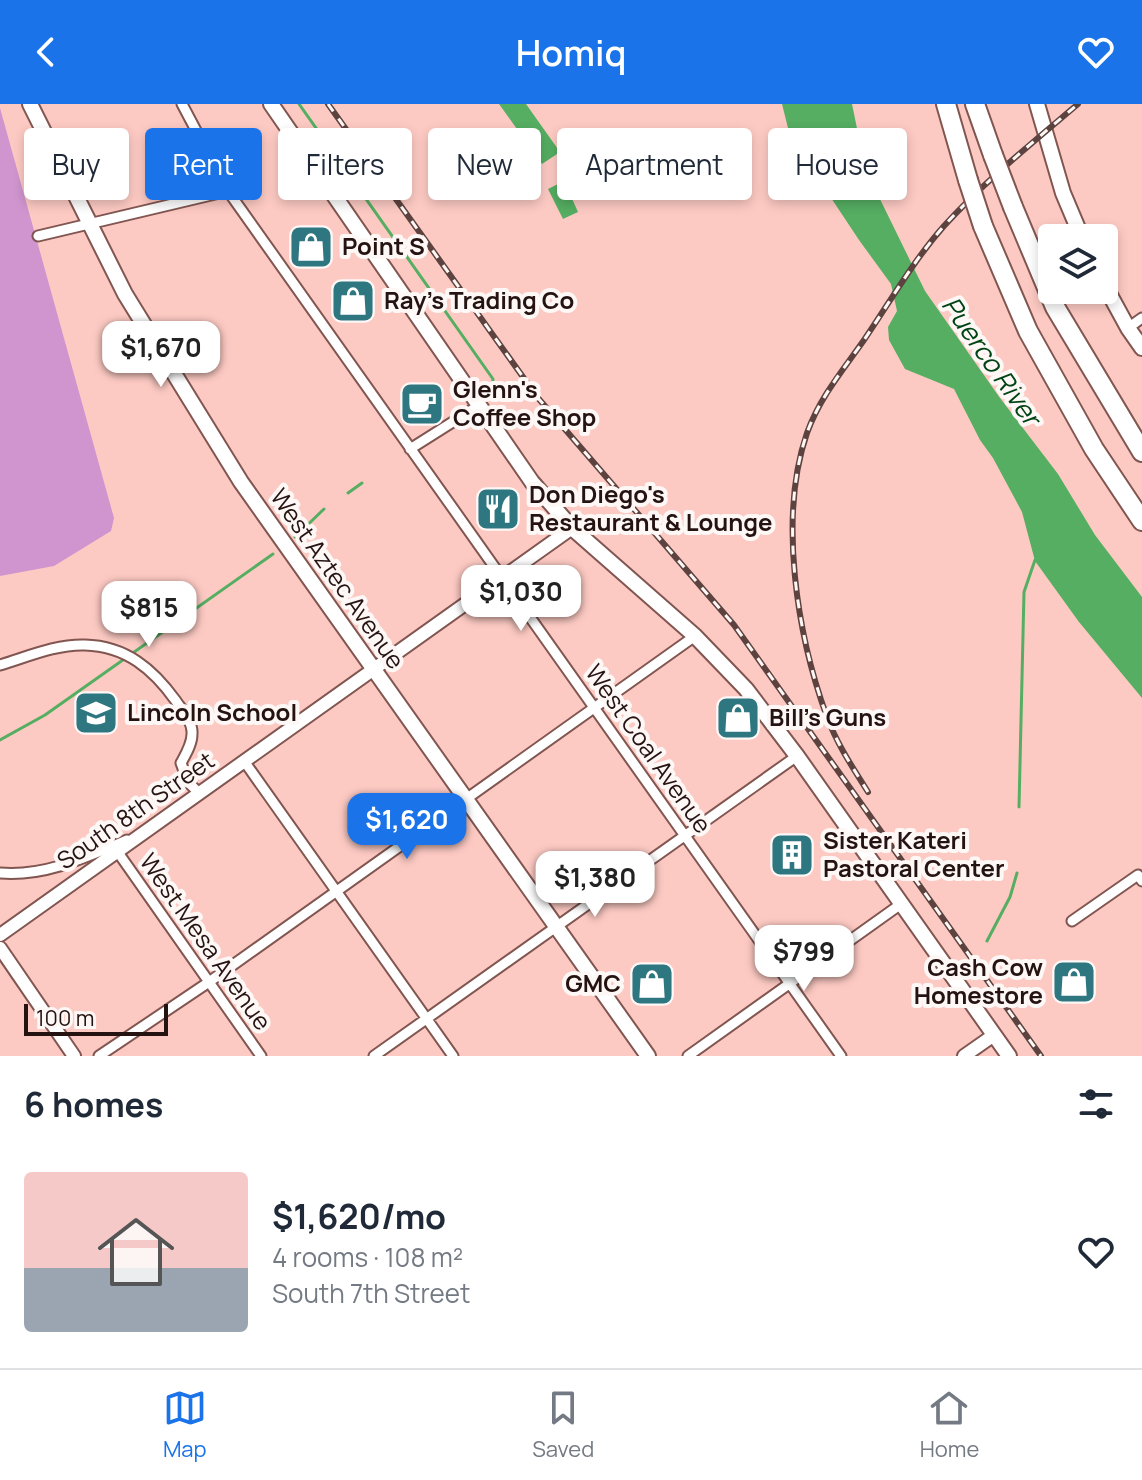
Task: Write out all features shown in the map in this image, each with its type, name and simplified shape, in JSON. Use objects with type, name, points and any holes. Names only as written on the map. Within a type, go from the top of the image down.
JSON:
[{"type":"highway","points":[[946,104],[983,226],[1040,355],[1094,449],[1142,521]]},
{"type":"highway","points":[[975,104],[1013,207],[1055,307],[1142,452]]},
{"type":"main road","name":"West Aztec Avenue","points":[[30,104],[125,294],[241,482],[648,1056]]},
{"type":"main road","points":[[271,104],[532,482],[572,528],[695,636],[746,689],[797,756],[1009,1056]]},
{"type":"main road","points":[[1037,104],[1063,193],[1076,224]]},
{"type":"main road","points":[[1115,304],[1142,348]]},
{"type":"street","name":"West Coal Avenue","points":[[182,104],[195,128]]},
{"type":"street","points":[[38,236],[189,200]]},
{"type":"street","name":"West Coal Avenue","points":[[234,200],[841,1056]]},
{"type":"street","points":[[1128,328],[1142,318]]},
{"type":"street","points":[[410,449],[478,406]]},
{"type":"street","name":"South 8th Street","points":[[0,935],[572,528]]},
{"type":"street","points":[[99,1056],[209,982],[695,636]]},
{"type":"street","points":[[0,665],[66,646],[82,645],[117,650],[142,664],[155,673],[186,715],[193,732],[181,763],[188,782],[199,793]]},
{"type":"street","points":[[374,1056],[797,756]]},
{"type":"street","points":[[244,761],[453,1056]]},
{"type":"street","points":[[0,873],[17,875],[71,864],[141,834]]},
{"type":"street","name":"West Mesa Avenue","points":[[117,851],[261,1056]]},
{"type":"street","points":[[1072,921],[1140,878]]},
{"type":"street","points":[[688,1056],[901,904]]},
{"type":"street","points":[[0,948],[74,1056]]},
{"type":"street","points":[[964,1056],[994,1035]]},
{"type":"shaded area","points":[[499,104],[526,104],[557,148],[557,154],[542,164],[541,128],[516,128]]},
{"type":"shaded area","points":[[782,104],[852,104],[857,128],[788,128]]},
{"type":"shaded area","points":[[0,108],[114,518],[111,531],[54,566],[0,576]]},
{"type":"shaded area","points":[[557,184],[557,200],[573,200],[578,212],[563,219],[548,189]]},
{"type":"shaded area","points":[[832,200],[880,200],[925,291],[1058,474],[1095,535],[1142,597],[1142,698],[1079,622],[1035,561],[1022,512],[954,389],[905,369],[889,340],[888,327],[897,311],[891,284]]},
{"type":"waterway","points":[[299,104],[493,379],[492,387]]},
{"type":"waterway","points":[[348,493],[362,483]]},
{"type":"waterway","points":[[295,537],[324,509]]},
{"type":"waterway","points":[[0,740],[45,715],[273,554]]},
{"type":"waterway","points":[[1019,807],[1024,592],[1035,560]]},
{"type":"waterway","points":[[987,941],[1010,897],[1017,873]]},
{"type":"railway","points":[[328,104],[538,398],[734,625],[1041,1056]]},
{"type":"railway","points":[[868,792],[840,746],[827,717],[816,685],[800,613],[795,576],[794,501],[798,466],[807,433],[832,384],[933,239],[992,178],[1078,104]]},
{"type":"place","name":"Point S","points":[[311,247]]},
{"type":"place","name":"Ray's Trading Co","points":[[353,301]]},
{"type":"place","name":"Glenn's Coffee Shop","points":[[422,404]]},
{"type":"place","name":"Don Diego's Restaurant & Lounge","points":[[498,509]]},
{"type":"place","name":"Lincoln School","points":[[96,713]]},
{"type":"place","name":"Bill's Guns","points":[[738,718]]},
{"type":"place","name":"Sister Kateri Pastoral Center","points":[[792,855]]},
{"type":"place","name":"Cash Cow Homestore","points":[[1074,982]]},
{"type":"place","name":"GMC","points":[[652,984]]},
{"type":"water label","name":"Puerco River","points":[[991,361]]}]
